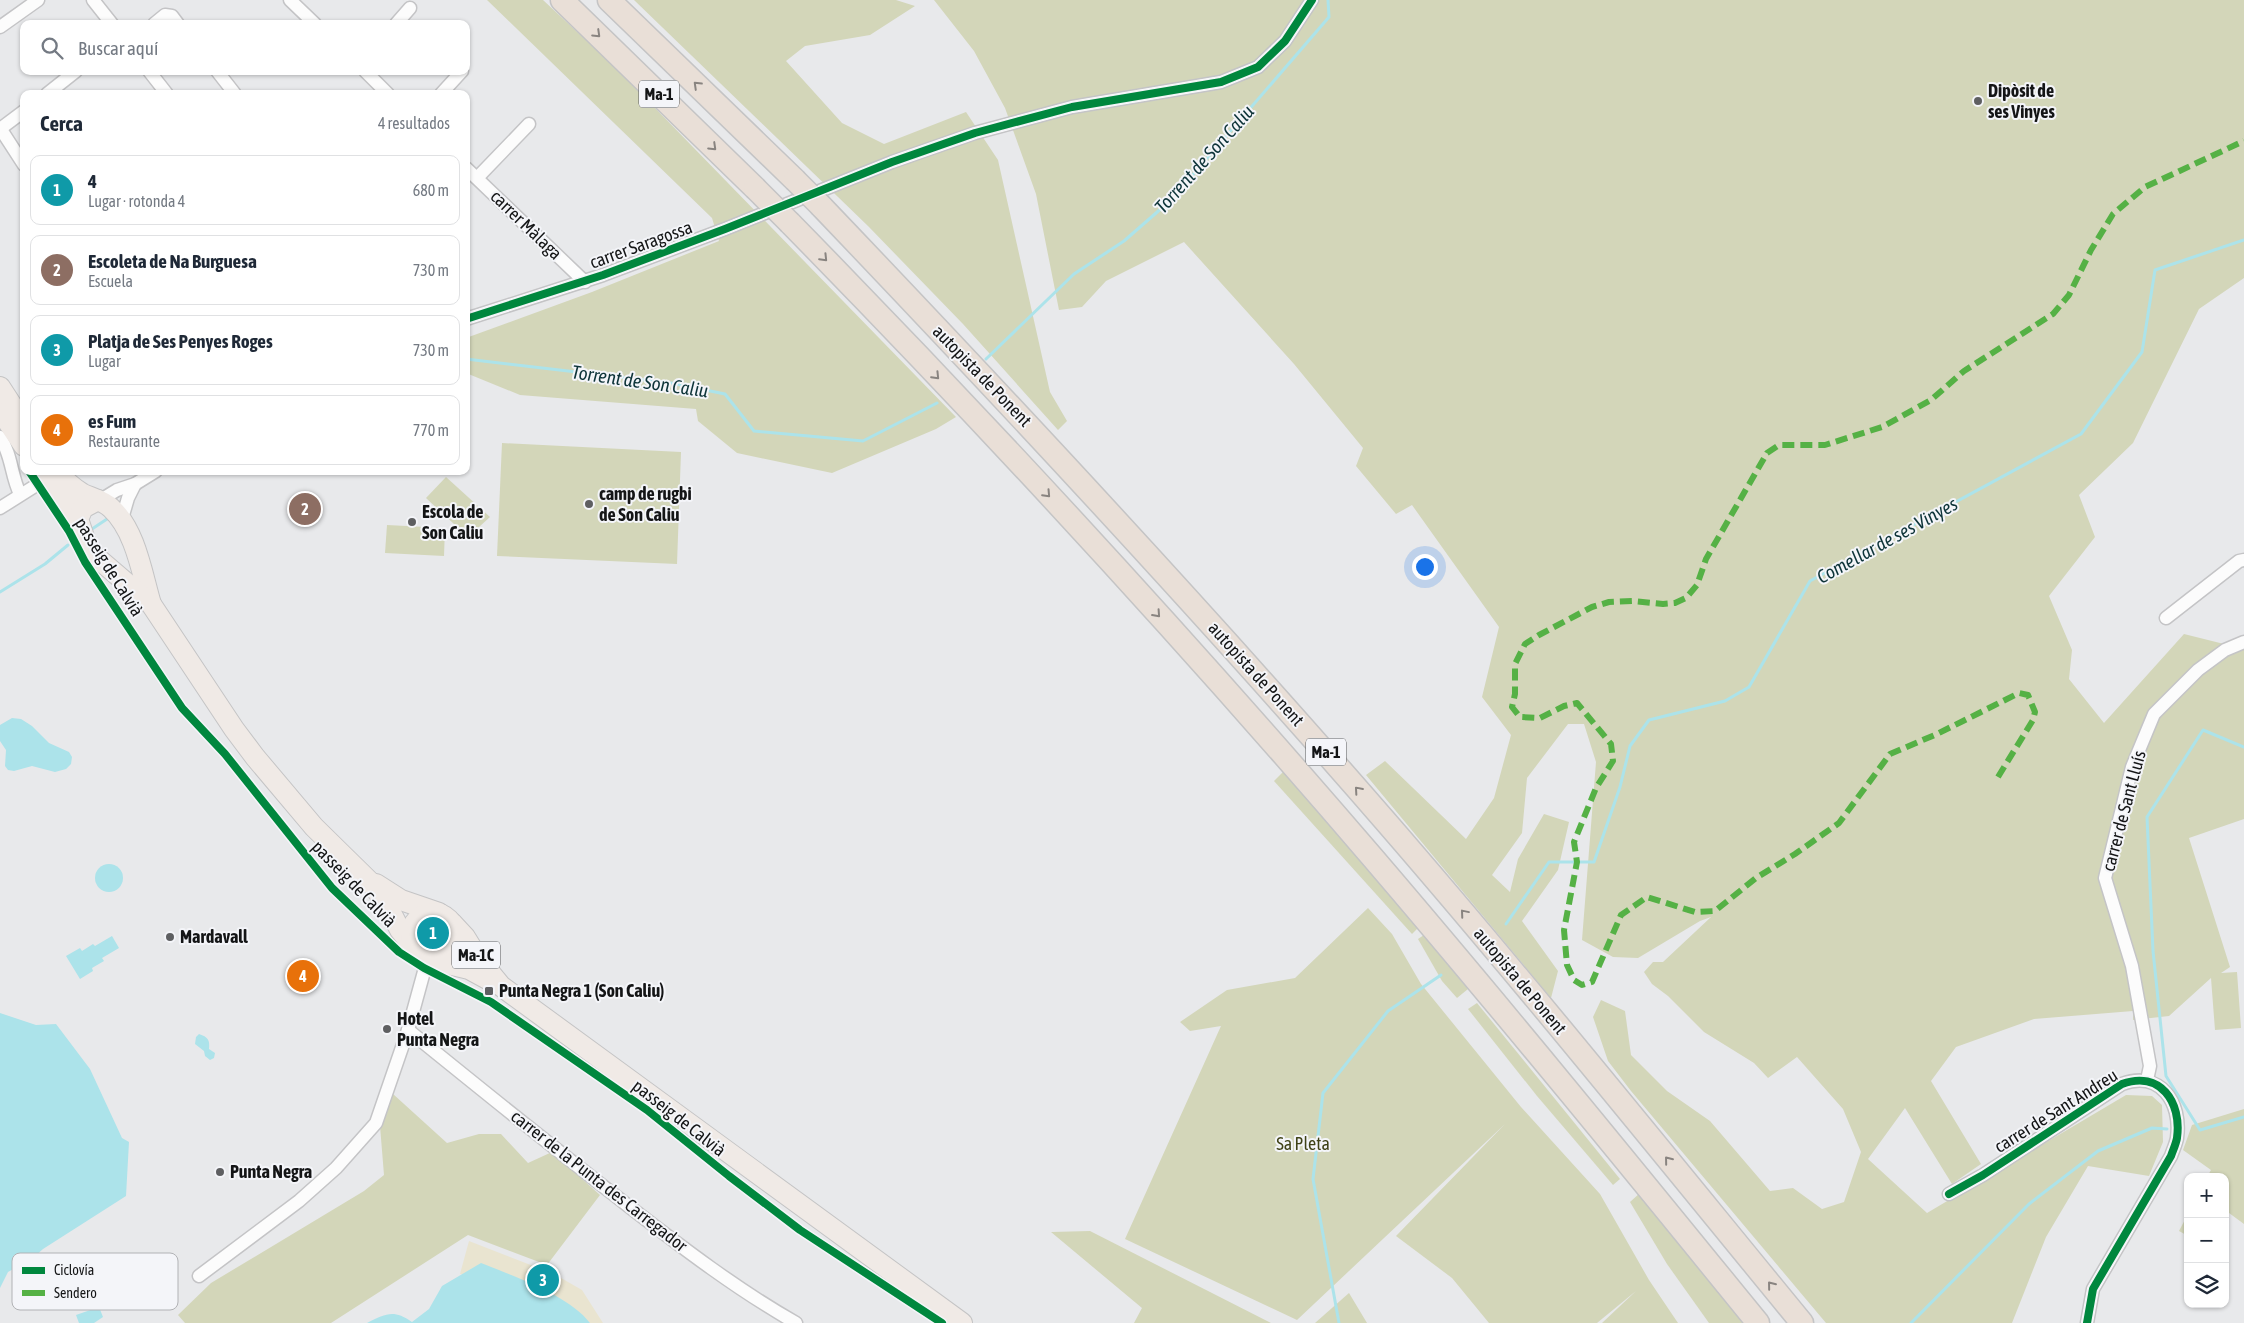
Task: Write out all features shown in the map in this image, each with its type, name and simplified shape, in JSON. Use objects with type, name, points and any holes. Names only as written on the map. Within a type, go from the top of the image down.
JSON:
[{"type":"highway","name":"autopista de Ponent","points":[[562,0],[790,223],[1052,498],[1277,748],[1520,1032],[1758,1323]]},
{"type":"highway","name":"Ma-1","points":[[609,0],[795,180],[821,198]]},
{"type":"highway","name":"autopista de Ponent","points":[[821,198],[1088,488],[1321,747],[1496,952],[1802,1323]]},
{"type":"main road","points":[[0,387],[20,418]]},
{"type":"main road","points":[[0,410],[20,440]]},
{"type":"main road","name":"Ma-1C","points":[[49,475],[78,519],[86,543],[102,562],[151,604],[255,757],[314,826],[370,882],[385,901],[400,930],[425,954],[444,963],[469,969],[501,986],[962,1323]]},
{"type":"main road","name":"Ma-1C","points":[[52,475],[63,478],[81,493],[111,508],[132,540],[151,604]]},
{"type":"main road","points":[[78,519],[83,508],[99,501]]},
{"type":"main road","points":[[102,562],[114,566],[124,561],[129,553],[132,540]]},
{"type":"main road","name":"Ma-1C","points":[[370,882],[401,900],[446,918],[465,937],[478,958],[501,986]]},
{"type":"main road","points":[[425,954],[411,939],[414,924],[425,914],[446,918]]},
{"type":"main road","name":"Ma-1C","points":[[425,954],[442,956],[454,946],[455,930],[446,918]]},
{"type":"street","points":[[0,27],[38,0]]},
{"type":"street","points":[[93,0],[109,20]]},
{"type":"street","points":[[290,0],[311,20]]},
{"type":"street","points":[[300,10],[310,0]]},
{"type":"street","name":"carrer Saragossa","points":[[470,318],[585,282],[725,230],[821,198],[975,133],[1072,107],[1221,82],[1258,67],[1265,61],[1285,41],[1312,0]]},
{"type":"street","points":[[400,20],[410,8]]},
{"type":"street","points":[[159,20],[165,15],[172,16],[175,20]]},
{"type":"street","points":[[51,90],[71,75]]},
{"type":"street","points":[[152,75],[164,90]]},
{"type":"street","points":[[220,75],[232,90]]},
{"type":"street","points":[[369,75],[384,90]]},
{"type":"street","points":[[445,90],[459,75]]},
{"type":"street","points":[[20,114],[0,129],[20,159]]},
{"type":"street","points":[[477,178],[528,124]]},
{"type":"street","name":"carrer Màlaga","points":[[470,172],[585,282]]},
{"type":"street","points":[[0,437],[5,445],[12,466],[14,482],[20,494]]},
{"type":"street","points":[[0,508],[47,475]]},
{"type":"street","points":[[99,501],[117,490],[135,484],[150,475]]},
{"type":"street","points":[[121,522],[128,498],[135,484]]},
{"type":"street","points":[[2166,618],[2239,561],[2244,560]]},
{"type":"street","name":"carrer de Sant Lluís","points":[[2147,1080],[2150,1066],[2132,966],[2105,878],[2132,767],[2154,714],[2198,670],[2225,650],[2244,642]]},
{"type":"street","points":[[199,1276],[299,1201],[336,1168],[376,1123],[408,1030],[425,954]]},
{"type":"street","name":"carrer de la Punta des Carregador","points":[[408,1030],[555,1149],[682,1247],[762,1304],[796,1323]]},
{"type":"street","name":"carrer de Sant Andreu","points":[[1949,1194],[1983,1175],[2122,1084],[2135,1080],[2147,1080],[2159,1084],[2168,1095],[2174,1109],[2177,1138],[2171,1156],[2093,1289],[2087,1323]]},
{"type":"green space","points":[[487,0],[543,0],[618,70],[956,417],[936,429],[832,473],[737,453],[698,421],[696,409],[520,395],[470,375],[470,337],[592,292],[719,241],[712,218]]},
{"type":"green space","points":[[634,0],[896,0],[915,6],[870,35],[805,46],[786,61],[842,123],[884,144],[966,112],[998,160],[1050,392],[1067,421],[1058,430],[963,324],[868,226]]},
{"type":"green space","points":[[934,0],[2244,0],[2244,278],[2199,309],[2133,443],[2079,495],[2095,537],[2049,596],[2072,650],[2069,679],[2104,723],[2184,634],[2244,649],[2244,819],[2189,838],[2230,967],[2221,973],[2237,972],[2241,1028],[2215,1030],[2211,978],[2169,1016],[2133,1020],[2133,1011],[2034,1019],[1956,1047],[1931,1081],[1981,1164],[1952,1184],[1905,1108],[1868,1159],[1927,1213],[2126,1095],[2152,1096],[2162,1105],[2163,1142],[2149,1176],[2088,1166],[2046,1237],[2012,1323],[1826,1323],[1631,1091],[1608,1061],[1593,1017],[1601,1000],[1625,1011],[1631,1055],[1667,1091],[1710,1121],[1770,1191],[1793,1188],[1822,1209],[1844,1202],[1861,1152],[1843,1109],[1797,1057],[1768,1078],[1754,1063],[1704,1032],[1668,996],[1652,984],[1644,972],[1653,962],[1663,962],[1711,917],[1700,921],[1638,958],[1613,957],[1582,940],[1596,762],[1584,724],[1568,724],[1527,778],[1522,833],[1492,875],[1510,892],[1518,859],[1544,814],[1569,822],[1558,870],[1522,921],[1558,971],[1551,998],[1366,775],[1385,761],[1466,839],[1494,798],[1511,735],[1482,697],[1499,627],[1412,505],[1396,514],[1356,466],[1363,448],[1294,364],[1184,242],[1106,281],[1082,307],[1059,310],[1036,194],[1005,108],[974,51]]},
{"type":"green space","name":"camp de rugbi de Son Caliu","points":[[502,443],[681,452],[677,564],[497,556]]},
{"type":"green space","points":[[446,477],[490,517],[468,537],[426,498]]},
{"type":"green space","points":[[387,525],[445,528],[444,556],[385,553]]},
{"type":"green space","points":[[1283,772],[1418,928],[1412,934],[1274,781]]},
{"type":"green space","name":"Sa Pleta","points":[[1368,908],[1392,934],[1421,984],[1521,1107],[1600,1194],[1649,1280],[1678,1323],[1602,1323],[1636,1291],[1597,1323],[1489,1323],[1452,1278],[1396,1236],[1505,1124],[1297,1320],[1125,1239],[1221,1026],[1190,1031],[1180,1022],[1227,990],[1295,978]]},
{"type":"green space","points":[[1424,935],[1468,989],[1457,998],[1442,981],[1418,939]]},
{"type":"green space","points":[[1477,1003],[1620,1179],[1613,1185],[1537,1096],[1468,1009]]},
{"type":"green space","points":[[393,1094],[447,1143],[479,1134],[501,1134],[528,1163],[552,1152],[600,1195],[547,1265],[468,1235],[331,1323],[185,1323],[178,1315],[211,1283],[364,1191],[384,1175],[380,1126]]},
{"type":"green space","points":[[2244,1109],[2244,1224],[2229,1213],[2229,1173],[2209,1173],[2211,1170],[2183,1150],[2192,1125]]},
{"type":"green space","points":[[1640,1193],[1745,1323],[1709,1323],[1667,1264],[1630,1202]]},
{"type":"green space","points":[[2184,1222],[2184,1234],[2179,1231]]},
{"type":"green space","points":[[1090,1231],[1271,1323],[1134,1323],[1142,1308],[1051,1232]]},
{"type":"green space","points":[[1349,1293],[1367,1323],[1315,1323]]},
{"type":"sand","points":[[469,1241],[554,1274],[582,1290],[603,1323],[590,1323],[561,1300],[537,1286],[460,1274]]},
{"type":"water","points":[[12,718],[21,719],[32,726],[49,743],[69,752],[72,757],[71,764],[66,769],[55,772],[32,766],[14,771],[8,770],[5,766],[6,750],[0,741],[0,725]]},
{"type":"water","points":[[109,864],[119,868],[123,878],[119,888],[109,892],[99,888],[95,878],[99,868]]},
{"type":"water","points":[[112,936],[119,948],[102,958],[104,961],[92,968],[93,971],[80,979],[66,956],[80,948],[82,951],[93,944],[95,946]]},
{"type":"water","points":[[0,1013],[36,1025],[56,1024],[90,1069],[122,1138],[129,1142],[126,1196],[39,1253],[12,1253],[12,1270],[8,1272],[0,1288]]},
{"type":"water","points":[[199,1034],[208,1039],[209,1049],[215,1053],[214,1058],[210,1060],[205,1056],[204,1051],[195,1044],[196,1037]]},
{"type":"water","points":[[481,1263],[555,1295],[581,1313],[590,1323],[367,1323],[389,1314],[400,1315],[412,1322],[429,1309],[442,1286]]},
{"type":"water","points":[[90,1310],[100,1310],[103,1317],[94,1323],[79,1323],[76,1315]]},
{"type":"waterway","name":"Torrent de Son Caliu","points":[[986,359],[1074,274],[1124,241],[1171,200],[1329,17],[1328,0]]},
{"type":"waterway","name":"Comellar de ses Vinyes","points":[[1506,924],[1549,862],[1594,862],[1620,787],[1630,746],[1649,720],[1725,701],[1749,687],[1810,581],[2081,434],[2142,352],[2155,270],[2244,240]]},
{"type":"waterway","name":"Torrent de Son Caliu","points":[[470,359],[671,383],[725,394],[754,431],[863,441],[937,403]]},
{"type":"waterway","name":"Torrent de Son Caliu","points":[[89,531],[107,519]]},
{"type":"waterway","name":"Torrent de Son Caliu","points":[[0,592],[45,564],[68,545]]},
{"type":"waterway","points":[[2244,747],[2203,730],[2147,817],[2153,951],[2166,1076],[2200,1130],[2244,1117]]},
{"type":"waterway","name":"Comellar de ses Vinyes","points":[[1339,1323],[1313,1179],[1323,1093],[1388,1011],[1441,975]]},
{"type":"waterway","points":[[1911,1323],[2029,1204],[2098,1151],[2152,1128],[2167,1129]]},
{"type":"marked path","points":[[1998,777],[2033,720],[2035,712],[2028,695],[2019,693],[1937,734],[1890,754],[1839,823],[1795,854],[1756,878],[1715,911],[1695,912],[1647,897],[1621,915],[1592,982],[1582,985],[1574,980],[1567,965],[1564,930],[1577,862],[1574,842],[1596,788],[1613,761],[1611,744],[1577,703],[1564,706],[1540,718],[1520,717],[1512,707],[1515,694],[1515,664],[1525,644],[1592,607],[1609,602],[1675,603],[1686,598],[1697,585],[1706,559],[1767,453],[1779,445],[1825,445],[1882,427],[1931,400],[1964,371],[2053,314],[2069,295],[2091,250],[2113,214],[2145,187],[2244,141]]},
{"type":"cycle path","points":[[470,318],[603,275],[725,229],[892,162],[975,133],[1072,107],[1221,82],[1258,67],[1285,41],[1312,0]]},
{"type":"cycle path","name":"passeig de Calvià","points":[[32,475],[69,531],[85,562],[182,708],[225,754],[332,888],[399,952],[424,968],[491,1002],[647,1110],[800,1230],[942,1323]]},
{"type":"cycle path","points":[[1949,1194],[1983,1175],[2122,1084],[2147,1081],[2157,1085],[2166,1092],[2176,1112],[2178,1125],[2175,1145],[2171,1156],[2093,1289],[2087,1323]]},
{"type":"place","name":"Dipòsit de ses Vinyes","points":[[1978,101]]},
{"type":"place","name":"camp de rugbi de Son Caliu","points":[[589,504]]},
{"type":"place","name":"Escoleta de Na Burguesa","points":[[305,509]]},
{"type":"place","name":"Escola de Son Caliu","points":[[412,522]]},
{"type":"place","name":"4","points":[[433,933]]},
{"type":"place","name":"Mardavall","points":[[170,937]]},
{"type":"place","name":"es Fum","points":[[303,976]]},
{"type":"place","name":"Punta Negra 1 (Son Caliu)","points":[[489,991]]},
{"type":"place","name":"Hotel Punta Negra","points":[[387,1029]]},
{"type":"place","name":"Punta Negra","points":[[220,1172]]},
{"type":"place","name":"Platja de Ses Penyes Roges","points":[[543,1280]]}]
